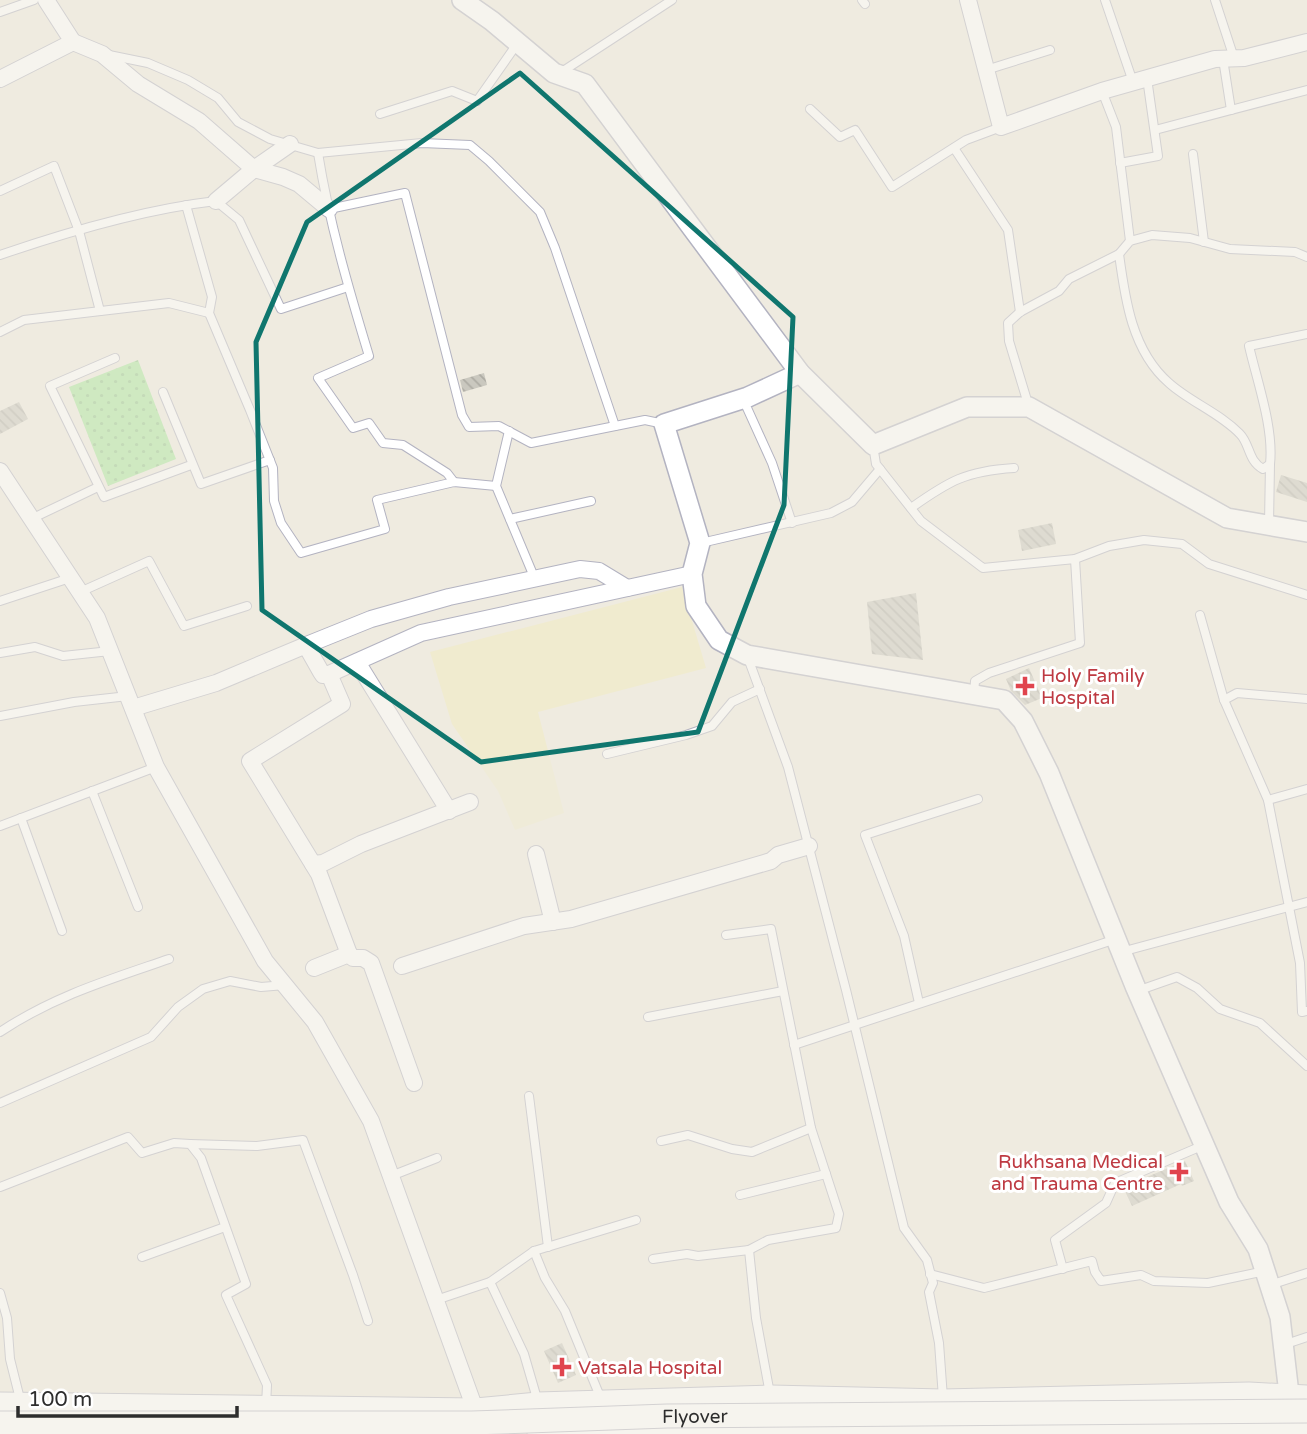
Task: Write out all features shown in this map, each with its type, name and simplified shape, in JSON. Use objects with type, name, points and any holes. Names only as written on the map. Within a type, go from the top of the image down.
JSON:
[{"type":"main road","points":[[11,1404],[476,1410],[603,1401],[771,1397],[943,1401],[1249,1394],[1300,1410]]},
{"type":"main road","points":[[539,1434],[1256,1431],[1300,1410]]},
{"type":"main road","name":"Flyover","points":[[0,1423],[472,1423],[667,1416],[1300,1410]]},
{"type":"street","points":[[46,0],[73,42],[102,54],[138,84],[199,121],[254,169],[299,184],[329,209]]},
{"type":"street","points":[[462,0],[558,75],[585,84],[800,373],[873,446],[967,407],[1029,407],[1227,518],[1307,532]]},
{"type":"street","points":[[968,0],[1001,127],[1140,80],[1307,42]]},
{"type":"street","points":[[0,79],[73,42]]},
{"type":"street","points":[[216,201],[254,169],[290,144]]},
{"type":"street","points":[[800,373],[742,398],[664,424],[700,543],[692,574],[696,606],[719,640],[747,655],[1004,700],[1023,721],[1049,773],[1118,946],[1204,1146],[1229,1202],[1258,1249],[1280,1317],[1283,1345],[1300,1410]]},
{"type":"street","points":[[0,471],[97,618],[156,767],[203,846],[265,961],[315,1022],[371,1121],[484,1434]]},
{"type":"street","points":[[130,702],[216,683],[384,615],[526,577],[580,569],[599,570],[626,588]]},
{"type":"street","points":[[304,646],[323,675],[421,633],[692,574]]},
{"type":"street","points":[[526,577],[528,610]]},
{"type":"street","points":[[356,662],[449,811]]},
{"type":"street","points":[[328,674],[342,704],[250,761],[319,874],[349,954],[353,958],[363,958],[371,963],[414,1083]]},
{"type":"street","points":[[313,864],[323,863],[362,844],[470,802]]},
{"type":"street","points":[[402,967],[524,926],[571,919],[771,861],[778,855],[809,846]]},
{"type":"street","points":[[536,854],[553,922]]},
{"type":"street","points":[[314,968],[349,954]]},
{"type":"street","points":[[1249,1394],[1256,1431]]},
{"type":"lane","points":[[0,12],[34,0]]},
{"type":"lane","points":[[558,75],[672,0]]},
{"type":"lane","points":[[1107,0],[1140,80],[1155,130],[1158,156],[1120,163]]},
{"type":"lane","points":[[1215,0],[1228,59],[1231,110]]},
{"type":"lane","points":[[380,114],[452,91],[477,101],[518,43]]},
{"type":"lane","points":[[986,70],[1050,50]]},
{"type":"lane","points":[[102,54],[148,63],[188,80],[218,97],[238,122],[270,139],[318,153],[422,143],[470,145],[489,160],[540,212],[555,248],[615,426]]},
{"type":"lane","points":[[1155,130],[1307,90]]},
{"type":"lane","points":[[1101,91],[1115,127],[1130,242]]},
{"type":"lane","points":[[810,109],[840,137],[855,130],[892,187],[966,141],[1001,127]]},
{"type":"lane","points":[[954,148],[1008,230],[1020,312]]},
{"type":"lane","points":[[318,153],[348,287],[369,356],[318,378],[352,428],[369,423],[383,443],[403,445],[447,473],[454,482]]},
{"type":"lane","points":[[1193,154],[1204,242]]},
{"type":"lane","points":[[0,191],[54,166],[79,231],[100,311]]},
{"type":"lane","points":[[329,209],[405,193],[462,415],[469,427],[499,426],[531,443],[645,420],[664,424]]},
{"type":"lane","points":[[0,255],[79,231],[186,205],[216,201],[239,219],[281,309],[348,287]]},
{"type":"lane","points":[[186,205],[212,297],[209,313],[273,468],[274,501],[281,523],[301,553],[385,529],[377,500],[454,482],[496,486]]},
{"type":"lane","points":[[1029,407],[1009,341],[1008,323],[1020,312],[1059,291],[1069,279],[1119,254],[1130,242],[1152,235],[1204,242],[1230,249],[1294,252],[1307,257]]},
{"type":"lane","points":[[1119,254],[1126,304],[1146,358],[1168,383],[1241,435],[1256,465],[1263,469],[1270,464]]},
{"type":"lane","points":[[0,332],[24,320],[169,303],[209,313]]},
{"type":"lane","points":[[1269,526],[1271,454],[1265,412],[1249,346],[1307,334]]},
{"type":"lane","points":[[115,358],[50,386],[104,497],[191,465]]},
{"type":"lane","points":[[163,392],[201,484],[270,460]]},
{"type":"lane","points":[[742,398],[772,463],[792,523]]},
{"type":"lane","points":[[509,431],[496,486],[510,519],[526,577]]},
{"type":"lane","points":[[873,446],[876,464],[921,521],[983,568],[1074,559],[1109,546],[1144,540],[1182,544],[1209,565],[1307,595]]},
{"type":"lane","points":[[911,508],[948,482],[985,470],[1014,468]]},
{"type":"lane","points":[[700,543],[831,513],[852,502],[880,469]]},
{"type":"lane","points":[[31,519],[98,487]]},
{"type":"lane","points":[[510,519],[591,501]]},
{"type":"lane","points":[[974,695],[975,681],[989,673],[1080,643],[1074,559]]},
{"type":"lane","points":[[80,592],[149,561],[184,626],[247,607]]},
{"type":"lane","points":[[0,601],[70,578]]},
{"type":"lane","points":[[1200,615],[1224,701],[1268,800],[1300,963],[1302,1012],[1307,1011]]},
{"type":"lane","points":[[0,653],[35,647],[63,656],[110,651]]},
{"type":"lane","points":[[747,655],[788,767],[855,1024],[904,1228],[927,1260],[933,1283],[929,1292],[939,1343],[943,1401]]},
{"type":"lane","points":[[607,754],[712,726],[732,702],[760,690]]},
{"type":"lane","points":[[1224,701],[1237,693],[1307,699]]},
{"type":"lane","points":[[0,716],[74,702],[130,702]]},
{"type":"lane","points":[[0,826],[156,767]]},
{"type":"lane","points":[[1268,800],[1307,789]]},
{"type":"lane","points":[[92,792],[138,907]]},
{"type":"lane","points":[[919,1003],[904,936],[865,835],[978,799]]},
{"type":"lane","points":[[21,818],[62,931]]},
{"type":"lane","points":[[794,1045],[919,1003],[1118,946],[1307,902]]},
{"type":"lane","points":[[653,1259],[748,1250],[768,1240],[836,1228],[839,1214],[811,1128],[771,929],[726,935]]},
{"type":"lane","points":[[0,1032],[30,1012],[67,994],[169,959]]},
{"type":"lane","points":[[1137,991],[1177,977],[1197,988],[1220,1009],[1260,1023],[1307,1066]]},
{"type":"lane","points":[[0,1102],[151,1037],[178,1007],[203,989],[230,981],[261,987],[285,985]]},
{"type":"lane","points":[[648,1017],[783,991]]},
{"type":"lane","points":[[529,1096],[548,1247]]},
{"type":"lane","points":[[661,1141],[688,1135],[752,1152],[811,1128]]},
{"type":"lane","points":[[0,1187],[128,1138],[142,1153],[174,1143],[257,1146],[303,1140],[368,1321]]},
{"type":"lane","points":[[190,1144],[201,1158],[246,1284],[226,1295],[288,1434]]},
{"type":"lane","points":[[1063,1269],[1055,1240],[1106,1203],[1115,1183],[1204,1146]]},
{"type":"lane","points":[[391,1176],[437,1158]]},
{"type":"lane","points":[[740,1195],[826,1174]]},
{"type":"lane","points":[[436,1300],[490,1282],[534,1251],[636,1220]]},
{"type":"lane","points":[[142,1257],[225,1227]]},
{"type":"lane","points":[[748,1250],[756,1318],[771,1397]]},
{"type":"lane","points":[[534,1251],[545,1278],[565,1311],[603,1401]]},
{"type":"lane","points":[[930,1274],[984,1288],[1092,1261],[1101,1282],[1141,1275],[1154,1281],[1208,1283],[1307,1273]]},
{"type":"lane","points":[[490,1282],[524,1354],[538,1404]]},
{"type":"lane","points":[[0,1293],[7,1318],[11,1404],[19,1434]]},
{"type":"lane","points":[[1283,1345],[1307,1337]]},
{"type":"highlighted area","points":[[520,73],[793,317],[784,505],[698,732],[481,762],[262,610],[256,342],[307,222]]},
{"type":"shaded area","points":[[682,587],[706,668],[538,712],[564,813],[515,830],[498,791],[452,724],[430,652]]},
{"type":"green space","points":[[138,360],[176,459],[108,486],[69,387]]},
{"type":"building","points":[[484,373],[487,385],[463,392],[460,380]]},
{"type":"building","points":[[19,402],[28,419],[0,434],[0,411]]},
{"type":"building","points":[[1281,475],[1307,483],[1307,502],[1276,492]]},
{"type":"building","points":[[1052,523],[1056,544],[1022,551],[1018,530]]},
{"type":"building","points":[[916,593],[923,660],[872,654],[867,602]]},
{"type":"building","points":[[1029,668],[1042,698],[1025,705],[1011,691],[1006,679]]},
{"type":"building","points":[[1185,1161],[1194,1181],[1132,1206],[1123,1187]]},
{"type":"building","points":[[562,1343],[576,1375],[558,1383],[544,1351]]},
{"type":"place","name":"Holy Family Hospital","points":[[1025,686]]},
{"type":"place","name":"Rukhsana Medical and Trauma Centre","points":[[1179,1172]]},
{"type":"place","name":"Vatsala Hospital","points":[[562,1367]]}]
